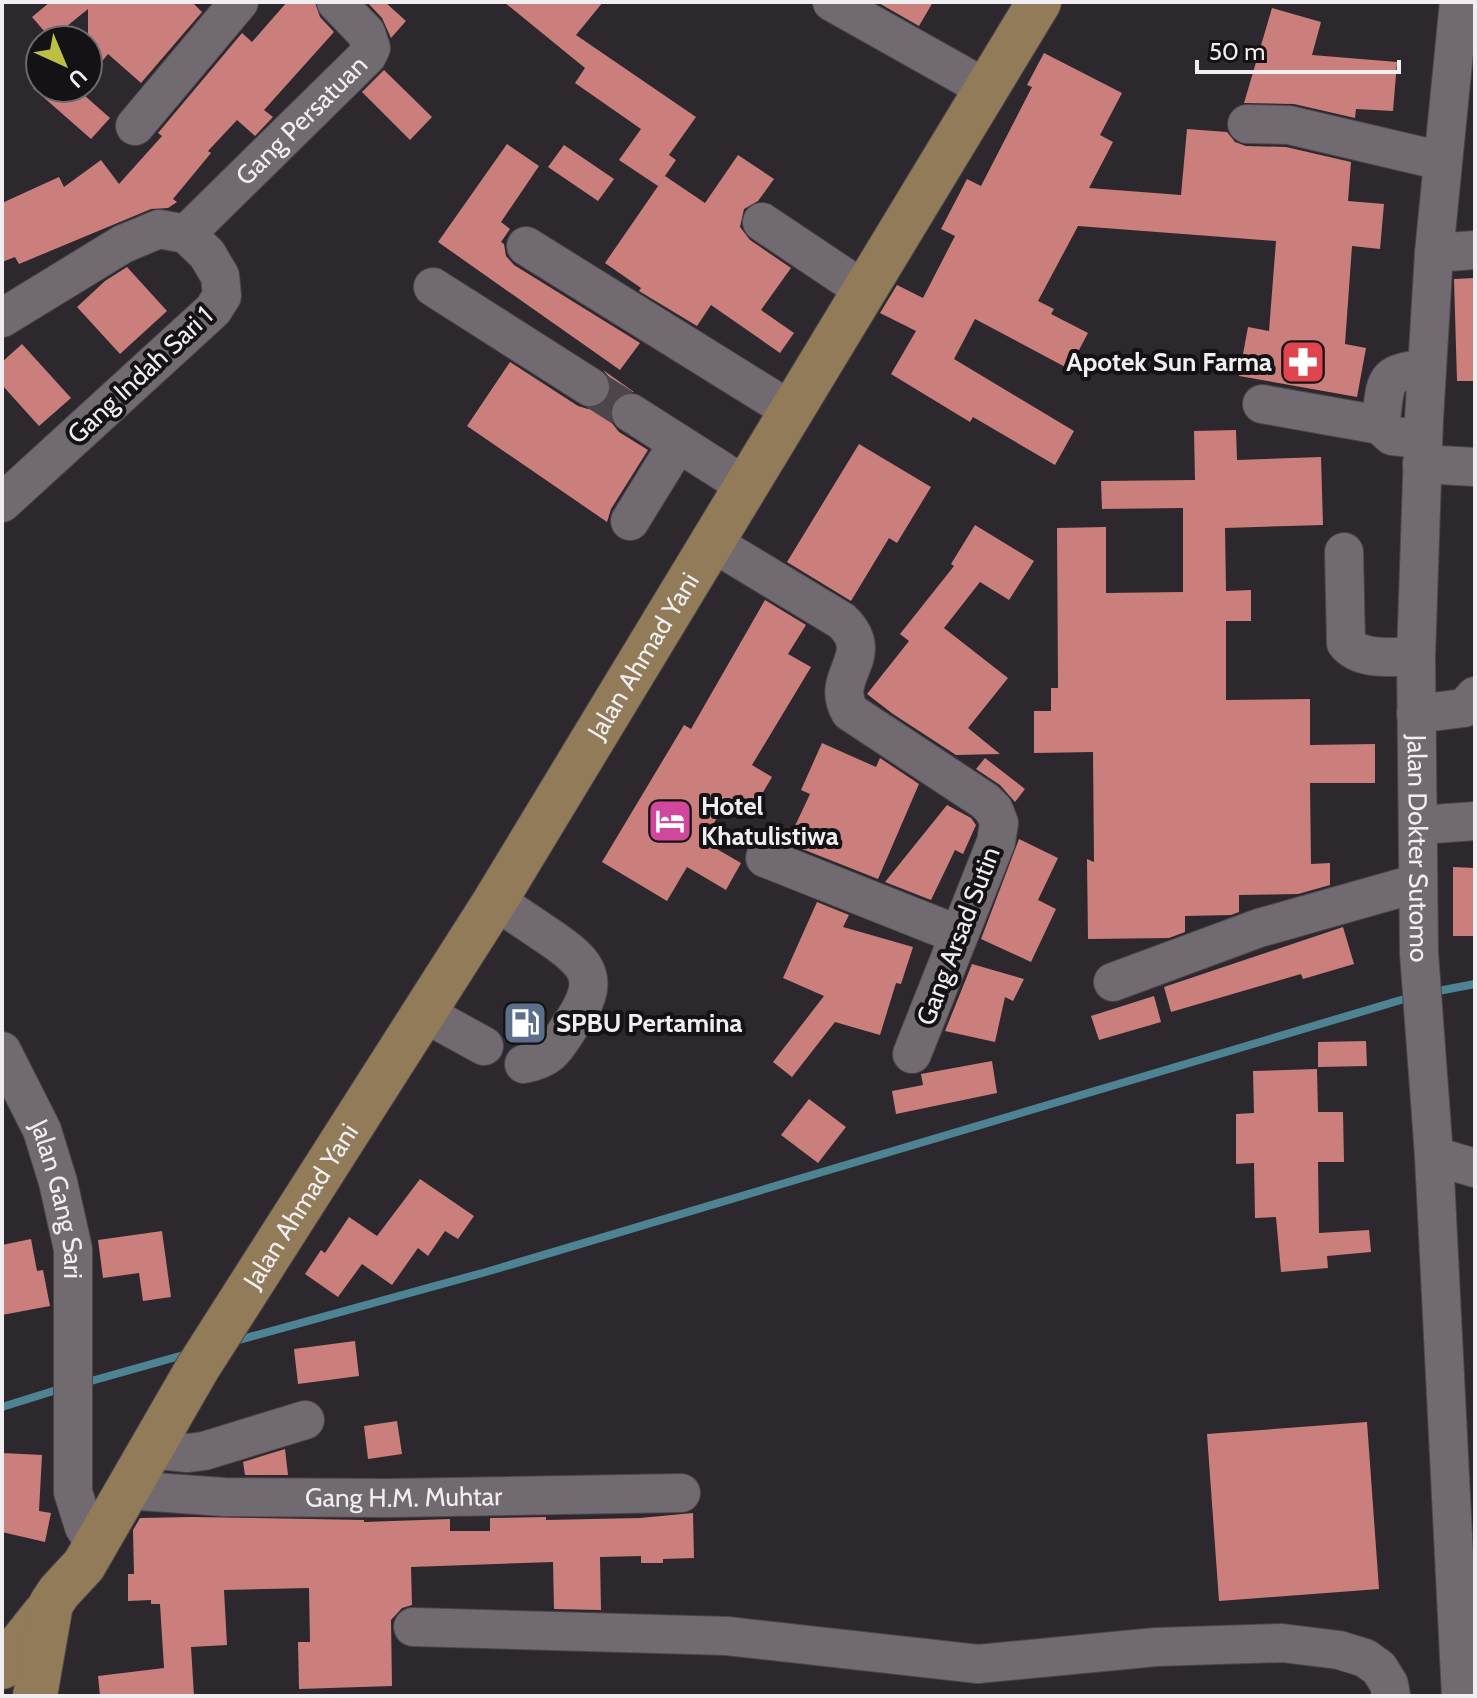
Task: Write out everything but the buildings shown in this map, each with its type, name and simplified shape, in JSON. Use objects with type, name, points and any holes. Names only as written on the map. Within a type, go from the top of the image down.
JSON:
[{"type":"main road","name":"Jalan Ahmad Yani","points":[[78,1578],[197,1369],[495,901],[1039,2]]},
{"type":"main road","points":[[2,1667],[78,1578]]},
{"type":"main road","points":[[35,1696],[78,1578]]},
{"type":"main road","points":[[64,1696],[78,1578]]},
{"type":"street","points":[[135,126],[239,2]]},
{"type":"street","name":"Gang Persatuan","points":[[186,234],[367,56],[371,48],[366,33],[336,2]]},
{"type":"street","points":[[832,2],[985,88]]},
{"type":"street","name":"Jalan Dokter Sutomo","points":[[1459,2],[1434,253],[1423,451],[1416,714],[1420,825],[1419,953],[1467,1645],[1461,1696]]},
{"type":"street","points":[[1247,124],[1289,125],[1442,161]]},
{"type":"street","points":[[762,222],[865,291]]},
{"type":"street","points":[[2,318],[123,244],[159,229],[186,234]]},
{"type":"street","name":"Gang Indah Sari 1","points":[[2,503],[213,310],[222,296],[220,276],[207,254],[186,234]]},
{"type":"street","points":[[526,246],[793,412]]},
{"type":"street","points":[[1434,253],[1475,250]]},
{"type":"street","points":[[433,287],[590,387]]},
{"type":"street","points":[[1380,425],[1387,382],[1402,370],[1427,370]]},
{"type":"street","points":[[1262,404],[1380,425],[1392,436],[1423,451],[1475,467]]},
{"type":"street","points":[[631,413],[747,487]]},
{"type":"street","points":[[630,521],[678,443]]},
{"type":"street","name":"Gang Arsad Sutin","points":[[713,543],[851,629],[857,640],[857,650],[843,691],[850,712],[957,780],[994,810],[999,823],[996,842],[912,1054]]},
{"type":"street","points":[[1344,552],[1346,643],[1353,651],[1364,655],[1416,657]]},
{"type":"street","points":[[1416,714],[1464,708],[1475,696]]},
{"type":"street","points":[[1420,825],[1475,821]]},
{"type":"street","points":[[765,858],[959,935]]},
{"type":"street","points":[[1113,982],[1259,928],[1418,883]]},
{"type":"street","points":[[495,901],[573,953],[586,969],[589,986],[585,1005],[544,1060],[524,1064]]},
{"type":"street","points":[[424,1013],[484,1046]]},
{"type":"street","name":"Jalan Gang Sari","points":[[2,1051],[42,1130],[73,1249],[73,1492],[84,1527],[78,1578]]},
{"type":"street","points":[[1434,1156],[1475,1168]]},
{"type":"street","points":[[149,1449],[188,1453],[204,1451],[305,1420]]},
{"type":"street","name":"Gang H.M. Muhtar","points":[[126,1490],[224,1497],[313,1498],[681,1493]]},
{"type":"street","points":[[413,1627],[727,1636],[978,1664],[1156,1647],[1282,1643],[1339,1650],[1365,1658],[1379,1668],[1389,1684],[1391,1696]]},
{"type":"waterway","points":[[1433,992],[1475,984]]},
{"type":"waterway","points":[[235,1341],[486,1272],[1411,997]]},
{"type":"waterway","points":[[84,1383],[187,1354]]},
{"type":"waterway","points":[[2,1407],[63,1388]]},
{"type":"tunnel","points":[[590,387],[631,413]]},
{"type":"place","name":"Apotek Sun Farma","points":[[1303,362]]},
{"type":"place","name":"Hotel Khatulistiwa","points":[[670,821]]},
{"type":"place","name":"SPBU Pertamina","points":[[525,1023]]}]
